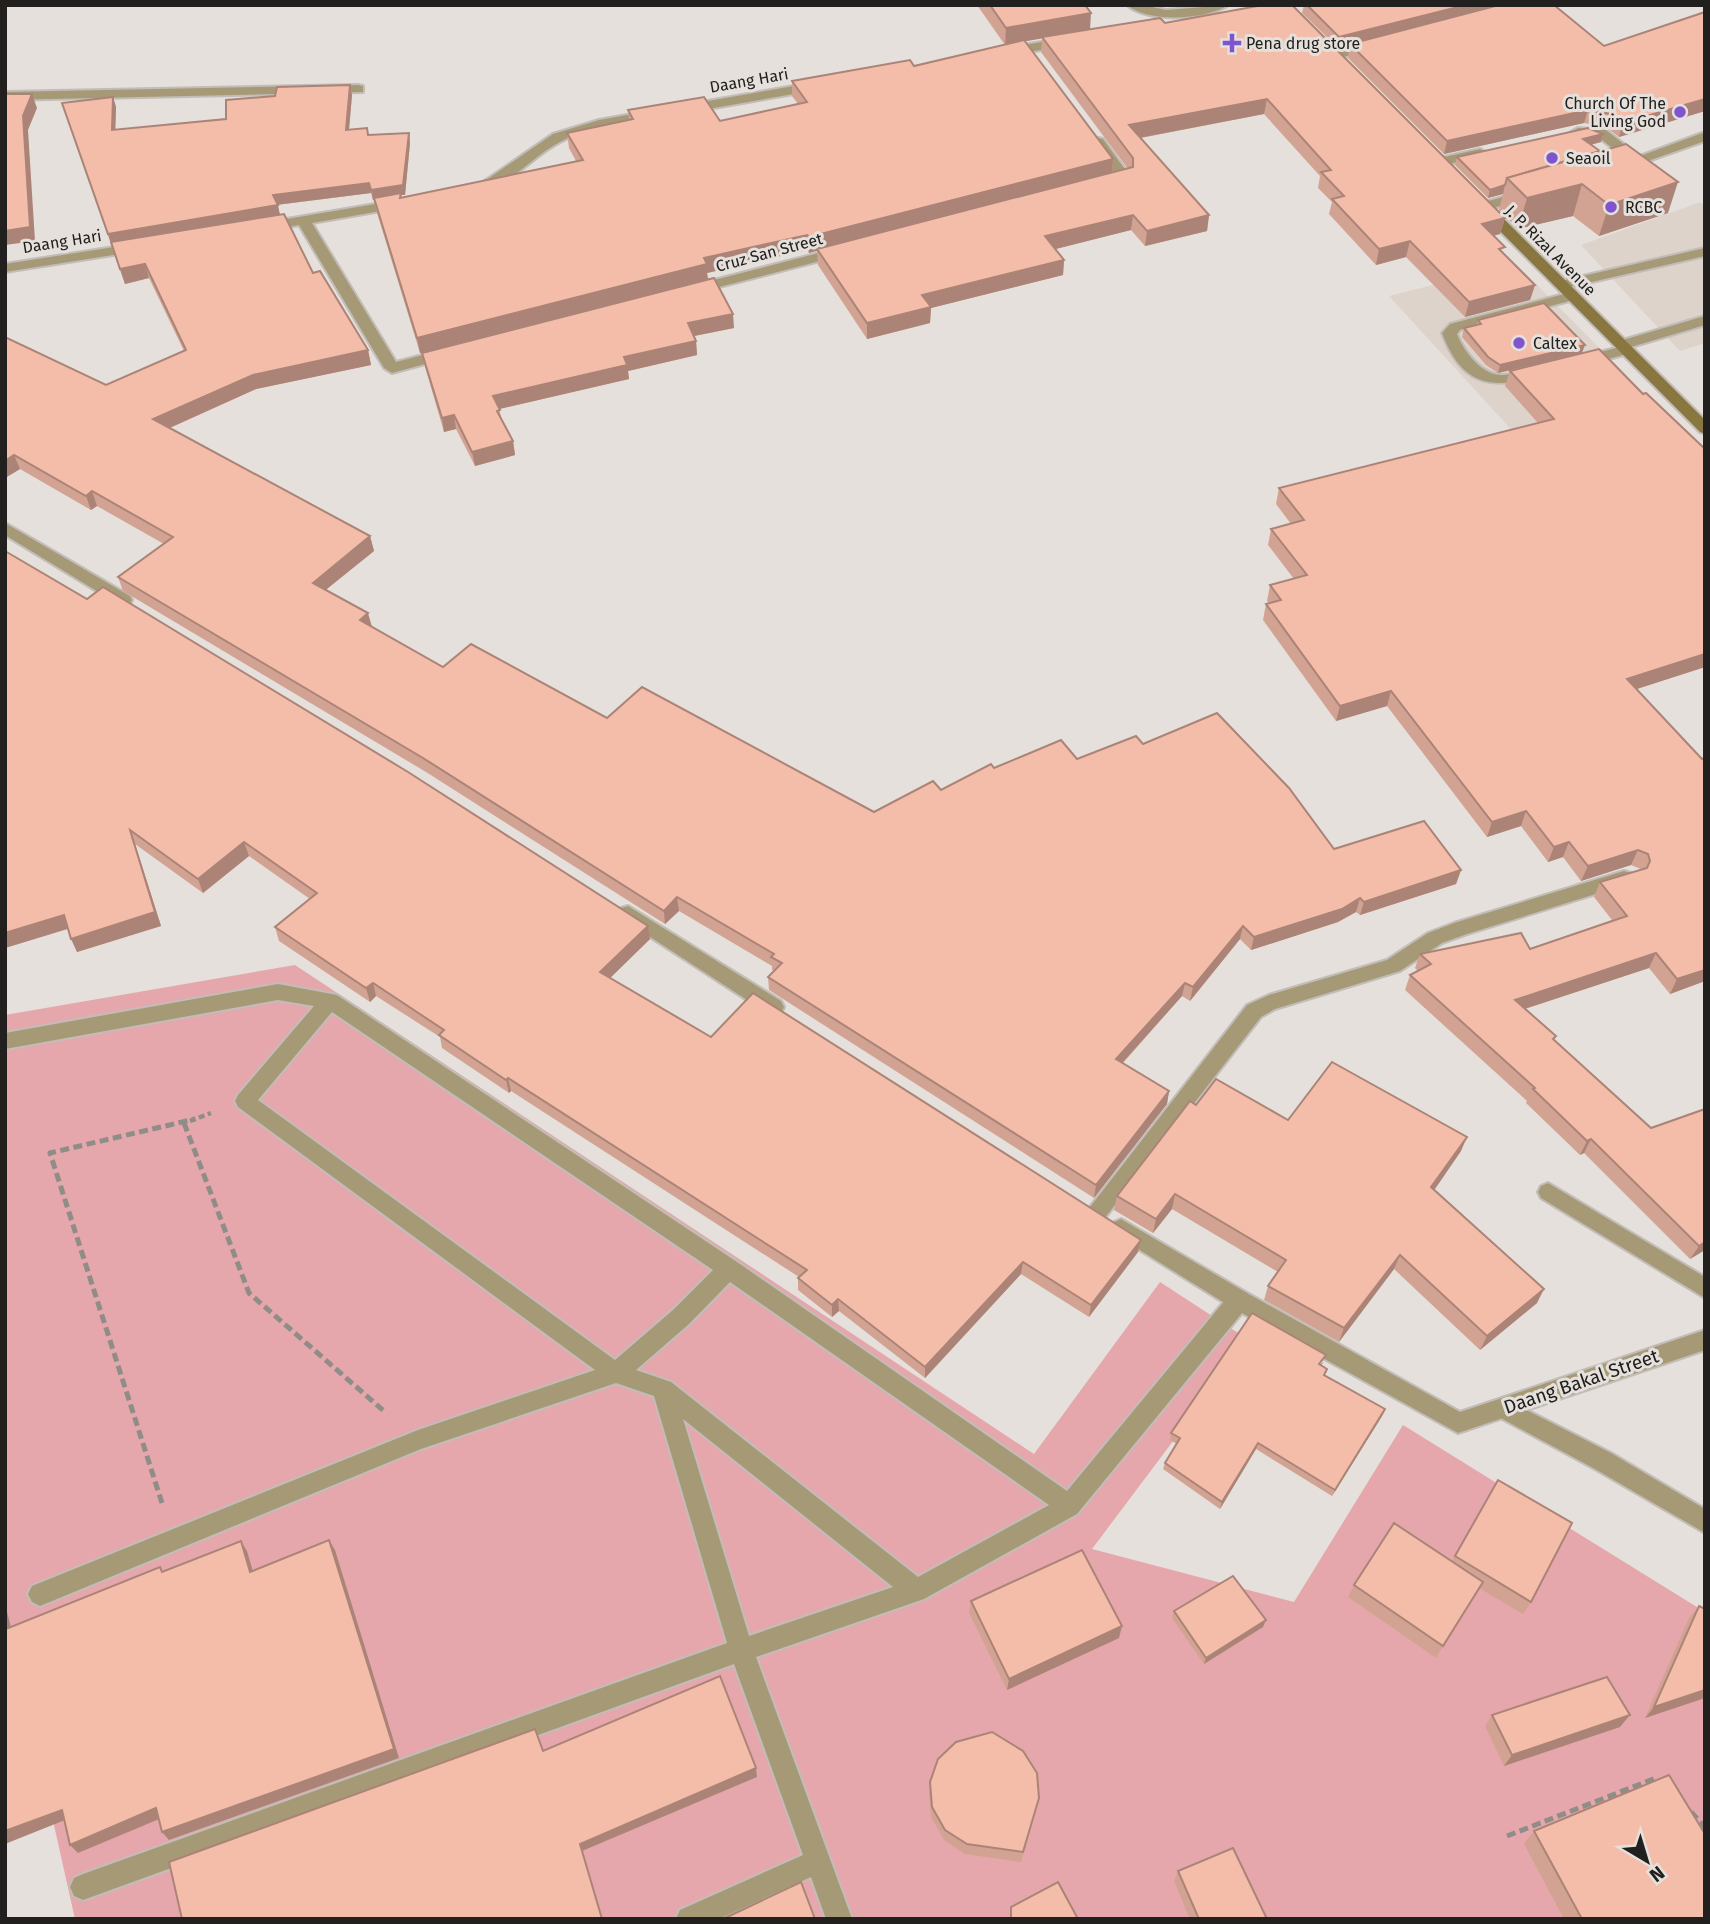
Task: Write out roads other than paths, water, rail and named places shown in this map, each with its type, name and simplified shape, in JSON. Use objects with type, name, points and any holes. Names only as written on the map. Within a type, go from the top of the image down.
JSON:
[{"type":"main road","name":"J. P. Rizal Avenue","points":[[1479,202],[1705,429]]},
{"type":"street","points":[[1133,5],[1163,16],[1222,5]]},
{"type":"street","points":[[1147,27],[1240,10]]},
{"type":"street","points":[[988,55],[1032,54],[1081,39]]},
{"type":"street","points":[[1334,56],[1385,43]]},
{"type":"street","name":"Daang Hari","points":[[475,190],[497,182],[546,144],[572,132],[621,120],[825,84]]},
{"type":"street","points":[[5,96],[358,89]]},
{"type":"street","points":[[1559,136],[1585,130],[1601,133],[1637,161]]},
{"type":"street","points":[[1092,135],[1124,178],[1098,185]]},
{"type":"street","points":[[1612,169],[1705,136]]},
{"type":"street","points":[[1439,162],[1495,150]]},
{"type":"street","points":[[1479,202],[1535,191]]},
{"type":"street","points":[[249,229],[409,202]]},
{"type":"street","points":[[303,220],[392,368],[458,351]]},
{"type":"street","name":"Daang Hari","points":[[5,268],[154,244]]},
{"type":"street","name":"Cruz San Street","points":[[671,296],[858,247]]},
{"type":"street","points":[[1561,285],[1705,252]]},
{"type":"street","points":[[1623,347],[1705,320]]},
{"type":"street","points":[[5,527],[135,607]]},
{"type":"street","points":[[83,1886],[741,1650],[916,1591],[1069,1506],[1239,1300],[1091,1210],[1254,1012],[1269,1003],[1393,966],[1435,938],[1461,928],[1632,875]]},
{"type":"street","points":[[606,899],[793,1019]]},
{"type":"street","points":[[5,1041],[278,992],[330,1001],[729,1269],[1069,1506]]},
{"type":"street","points":[[330,1001],[245,1101],[615,1373],[663,1389],[916,1591]]},
{"type":"street","points":[[1548,1192],[1705,1289]]},
{"type":"street","points":[[40,1594],[418,1440],[615,1373],[681,1317],[729,1269]]},
{"type":"street","name":"Daang Bakal Street","points":[[1239,1300],[1458,1423],[1705,1340]]},
{"type":"street","points":[[663,1389],[741,1650],[839,1919]]},
{"type":"street","points":[[1503,1408],[1603,1461],[1705,1522]]},
{"type":"street","points":[[689,1919],[818,1860]]},
{"type":"lane","points":[[1572,296],[1455,327],[1449,333],[1454,345],[1480,377],[1496,381],[1554,368],[1623,347]]},
{"type":"place","name":"Pena drug store","points":[[1232,43]]},
{"type":"place","name":"Church Of The Living God","points":[[1680,112]]},
{"type":"place","name":"Seaoil","points":[[1552,158]]},
{"type":"place","name":"RCBC","points":[[1611,207]]},
{"type":"place","name":"Caltex","points":[[1519,343]]}]
